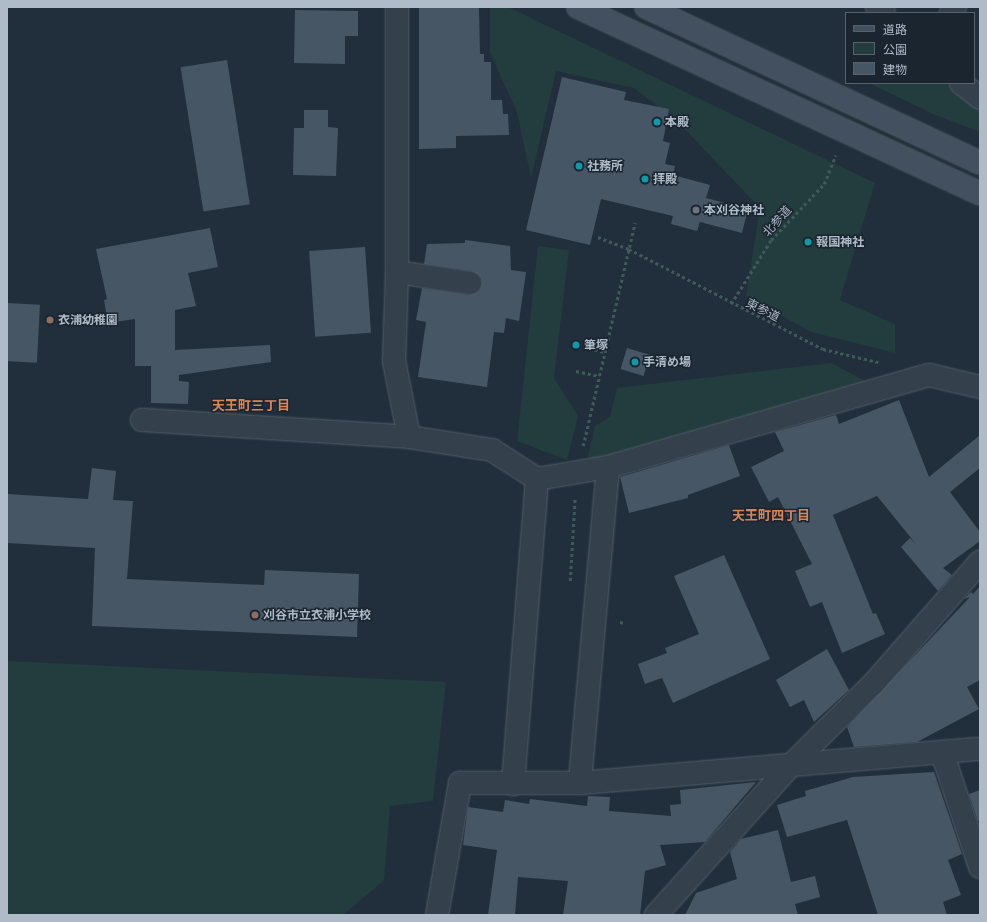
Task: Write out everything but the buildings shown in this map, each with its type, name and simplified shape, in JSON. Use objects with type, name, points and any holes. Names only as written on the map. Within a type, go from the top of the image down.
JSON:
[{"type":"street","points":[[397,7],[397,272],[394,361],[409,437]]},
{"type":"street","points":[[578,7],[980,194]]},
{"type":"street","points":[[646,7],[980,164]]},
{"type":"street","points":[[962,84],[980,98]]},
{"type":"street","points":[[397,272],[470,283]]},
{"type":"street","points":[[142,420],[409,437],[492,450],[537,479],[608,467],[929,374],[980,387]]},
{"type":"street","points":[[580,783],[608,467]]},
{"type":"street","points":[[513,784],[537,479]]},
{"type":"street","points":[[656,915],[670,906],[791,765],[874,683],[980,562]]},
{"type":"street","points":[[437,915],[460,783],[580,783],[980,749]]},
{"type":"street","points":[[942,752],[980,867]]},
{"type":"path","name":"北参道","points":[[731,304],[770,240],[824,184],[837,153]]},
{"type":"path","points":[[629,249],[635,222]]},
{"type":"path","name":"東参道","points":[[598,238],[629,249],[731,304],[823,349],[884,364]]},
{"type":"path","points":[[589,348],[604,352]]},
{"type":"path","points":[[576,370],[599,376]]},
{"type":"green space","points":[[490,7],[508,7],[875,183],[840,300],[895,324],[895,353],[811,332],[746,296],[760,208],[679,123],[634,88],[556,71],[531,178],[517,112],[490,53]]},
{"type":"green space","points":[[871,84],[947,84],[980,109],[980,132],[933,114]]},
{"type":"green space","points":[[538,246],[569,250],[554,378],[578,416],[567,460],[517,441]]},
{"type":"green space","points":[[831,363],[866,381],[587,461],[595,426],[610,417],[617,388]]},
{"type":"green space","points":[[7,661],[446,682],[433,801],[390,806],[384,880],[343,915],[7,915]]},
{"type":"place","name":"本殿","points":[[657,122]]},
{"type":"place","name":"社務所","points":[[579,166]]},
{"type":"place","name":"拝殿","points":[[645,179]]},
{"type":"place","name":"本刈谷神社","points":[[696,210]]},
{"type":"place","name":"報国神社","points":[[808,242]]},
{"type":"place","name":"衣浦幼稚園","points":[[50,320]]},
{"type":"place","name":"筆塚","points":[[576,345]]},
{"type":"place","name":"手清め場","points":[[635,362]]},
{"type":"place","name":"刈谷市立衣浦小学校","points":[[255,615]]},
{"type":"district","name":"天王町三丁目","points":[[251,405]]},
{"type":"district","name":"天王町四丁目","points":[[771,515]]}]
